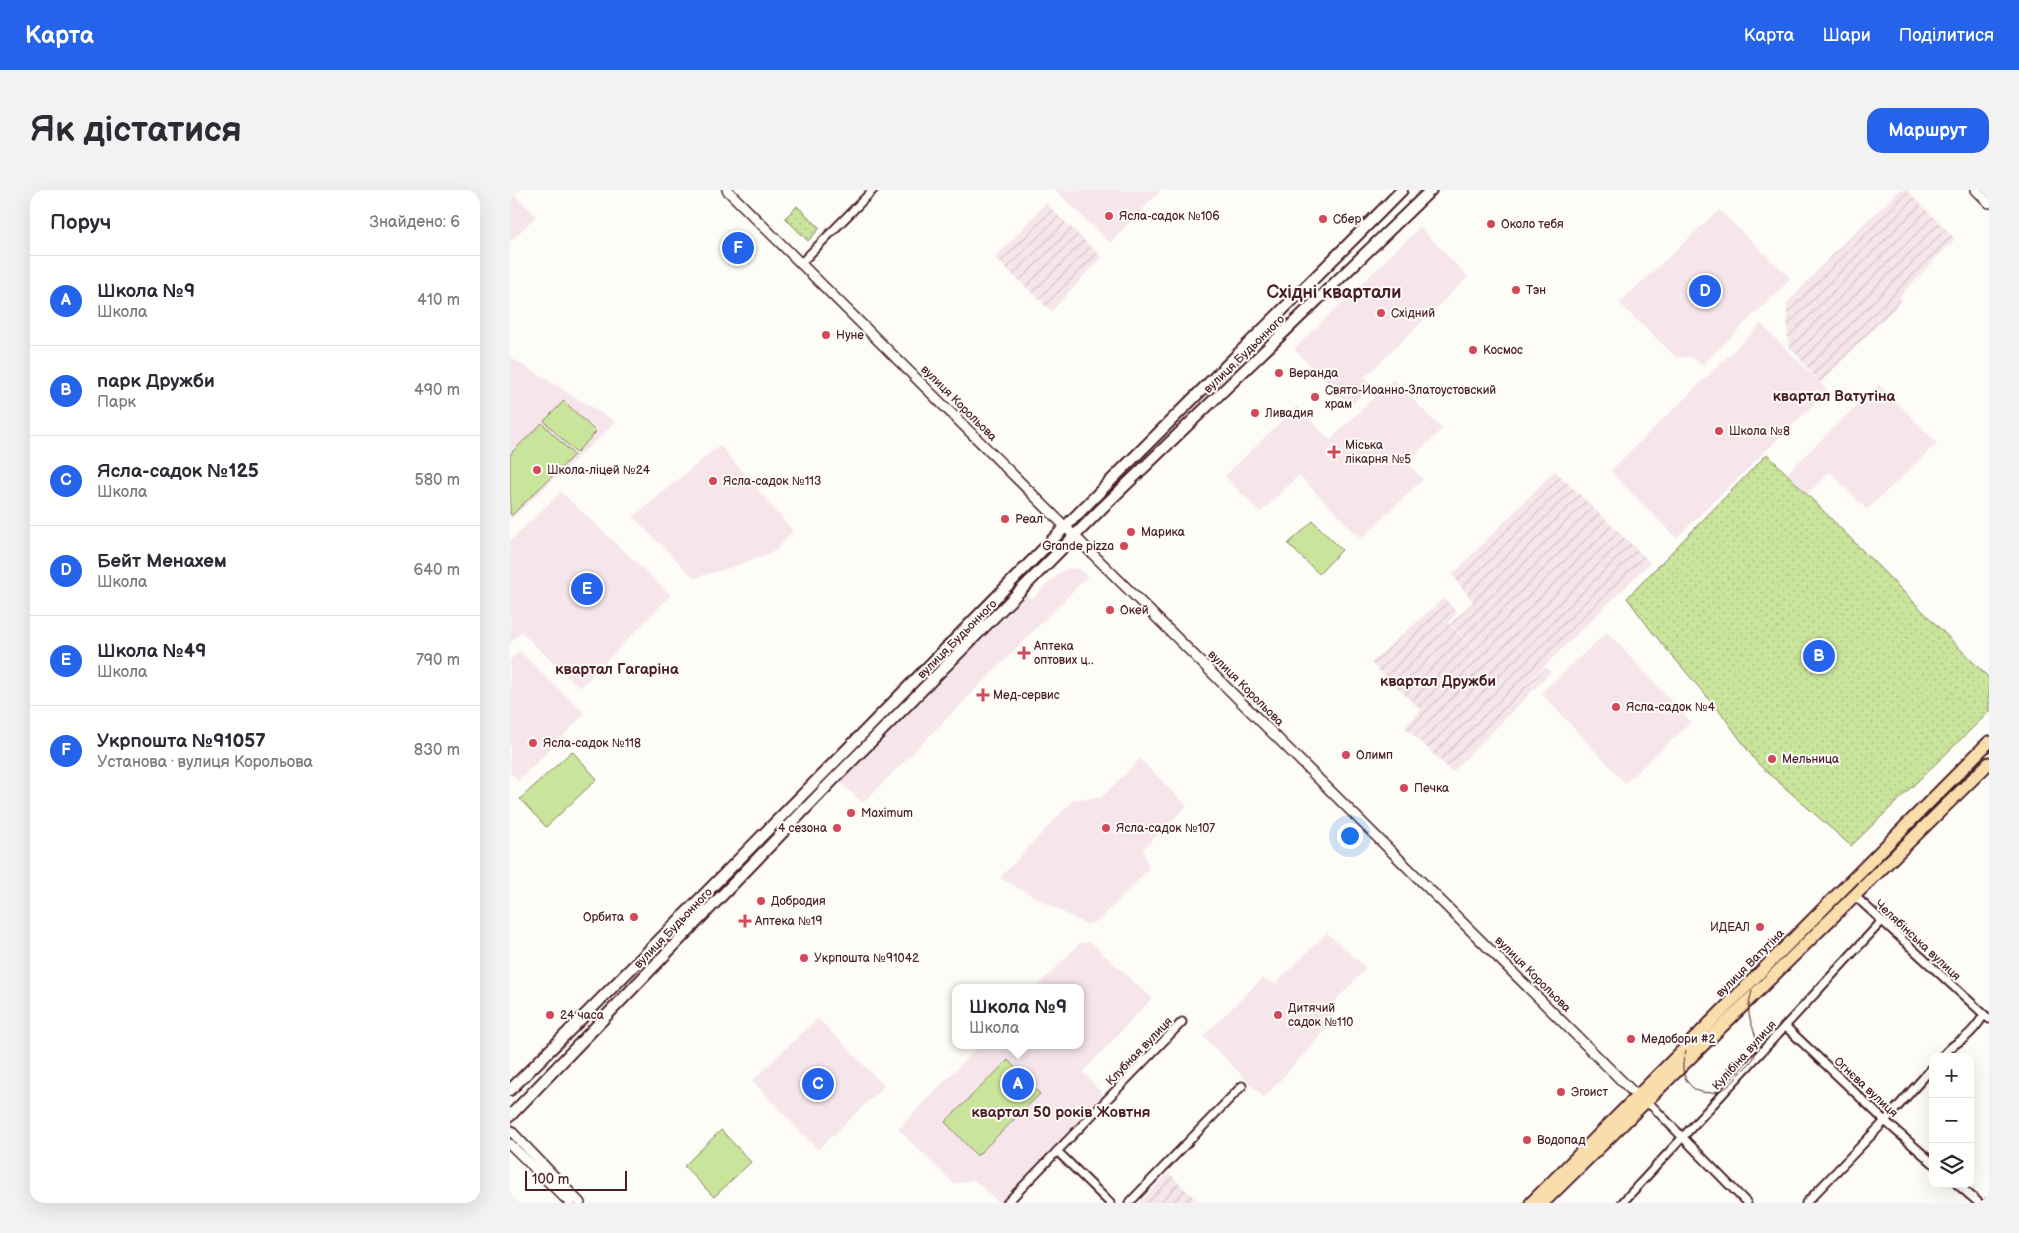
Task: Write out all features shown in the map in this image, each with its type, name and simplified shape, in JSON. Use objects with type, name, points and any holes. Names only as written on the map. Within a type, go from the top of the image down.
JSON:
[{"type":"main road","name":"вулиця Будьонного","points":[[510,1090],[667,934],[1066,527],[1402,190]]},
{"type":"main road","name":"вулиця Будьонного","points":[[510,1116],[833,780],[1075,536],[1431,190]]},
{"type":"main road","name":"вулиця Ватутіна","points":[[1543,1203],[1640,1099],[1989,742]]},
{"type":"main road","name":"вулиця Ватутіна","points":[[1531,1203],[1855,896],[1989,763]]},
{"type":"street","name":"вулиця Корольова","points":[[728,190],[1640,1099],[1653,1107],[1747,1203]]},
{"type":"street","points":[[801,263],[873,190]]},
{"type":"street","points":[[1976,190],[1989,203]]},
{"type":"street","name":"Челябінська вулиця","points":[[1855,896],[1881,922],[1987,1017]]},
{"type":"street","name":"Кулібіна вулиця","points":[[1622,1203],[1684,1138],[1881,922]]},
{"type":"street","points":[[1945,1053],[1953,1044],[1964,1039],[1987,1017]]},
{"type":"street","name":"Клубная вулиця","points":[[1007,1203],[1182,1022]]},
{"type":"street","name":"Огнєва вулиця","points":[[1785,1026],[1885,1121],[1929,1160]]},
{"type":"street","points":[[1806,1203],[1885,1121],[1929,1072]]},
{"type":"street","points":[[1129,1203],[1242,1086]]},
{"type":"street","points":[[510,1130],[580,1203]]},
{"type":"street","points":[[510,1144],[570,1203]]},
{"type":"street","points":[[1057,1151],[1110,1203]]},
{"type":"street","points":[[1962,1188],[1979,1203]]},
{"type":"shaded area","name":"Ясла-садок №106","points":[[1055,190],[1161,190],[1110,243]]},
{"type":"shaded area","points":[[1900,190],[1907,190],[1955,239],[1900,296],[1901,301],[1820,383],[1788,345],[1787,303],[1838,249]]},
{"type":"shaded area","points":[[510,191],[536,216],[510,242]]},
{"type":"shaded area","points":[[1046,204],[1102,257],[1051,311],[995,258]]},
{"type":"shaded area","points":[[1719,210],[1791,279],[1702,365],[1692,357],[1676,357],[1619,303]]},
{"type":"shaded area","name":"Східний","points":[[1420,227],[1468,277],[1365,377],[1372,385],[1350,406],[1294,349]]},
{"type":"shaded area","name":"Школа №8","points":[[1761,324],[1828,391],[1676,538],[1610,471]]},
{"type":"shaded area","name":"Школа-ліцей №24","points":[[510,357],[616,422],[511,519],[510,517]]},
{"type":"shaded area","name":"Міська лікарня №5","points":[[1393,379],[1442,429],[1407,463],[1423,479],[1361,539],[1299,475],[1260,513],[1225,476],[1297,406],[1330,440]]},
{"type":"shaded area","points":[[1879,384],[1937,443],[1867,510],[1830,472],[1807,494],[1787,473]]},
{"type":"shaded area","name":"Ясла-садок №113","points":[[720,445],[793,531],[775,551],[730,568],[694,578],[633,517]]},
{"type":"shaded area","points":[[1555,471],[1650,562],[1517,693],[1546,667],[1551,672],[1452,772],[1405,727],[1421,710],[1371,663],[1444,598],[1457,613],[1448,623],[1497,672],[1450,624],[1473,602],[1452,575]]},
{"type":"shaded area","points":[[561,492],[671,595],[580,688],[521,632],[510,643],[510,541]]},
{"type":"shaded area","points":[[1068,568],[1081,569],[1088,576],[863,803],[840,782],[1027,595],[1032,599],[1058,574]]},
{"type":"shaded area","name":"Ясла-садок №4","points":[[1607,632],[1691,722],[1625,783],[1541,693]]},
{"type":"shaded area","name":"Ясла-садок №118","points":[[519,651],[585,714],[518,781],[510,772],[510,660]]},
{"type":"shaded area","name":"Ясла-садок №107","points":[[1140,759],[1187,806],[1143,849],[1149,869],[1099,920],[1087,925],[1000,878],[1074,799],[1101,798]]},
{"type":"shaded area","name":"Дитячий садок №110","points":[[1327,933],[1366,968],[1331,1006],[1331,1024],[1264,1098],[1203,1036],[1262,979],[1275,984]]},
{"type":"shaded area","points":[[1090,942],[1152,998],[1083,1072],[1103,1095],[999,1203],[974,1180],[954,1184],[898,1129],[976,1049],[1084,1049],[1084,984],[1040,984],[1080,943]]},
{"type":"shaded area","points":[[818,1018],[884,1086],[818,1150],[752,1081]]},
{"type":"shaded area","points":[[1169,1173],[1199,1203],[1139,1203]]},
{"type":"green space","points":[[797,206],[820,228],[808,241],[785,218]]},
{"type":"green space","points":[[564,401],[596,432],[576,453],[544,421]]},
{"type":"green space","points":[[542,423],[574,455],[512,515],[510,514],[510,454]]},
{"type":"green space","points":[[1767,454],[1989,678],[1989,712],[1851,846],[1757,763],[1724,717],[1653,633],[1627,598]]},
{"type":"green space","points":[[1313,521],[1342,550],[1319,574],[1288,544]]},
{"type":"green space","points":[[572,751],[597,779],[546,827],[520,799]]},
{"type":"green space","points":[[1008,1060],[1040,1094],[977,1156],[945,1122]]},
{"type":"green space","points":[[721,1130],[751,1162],[714,1197],[684,1166]]},
{"type":"tram line","points":[[1686,1051],[1683,1070],[1685,1078],[1695,1089],[1711,1093],[1724,1089],[1730,1084],[1751,1061],[1757,1050],[1749,1011],[1752,991]]},
{"type":"place","name":"Ясла-садок №106","points":[[1109,216]]},
{"type":"place","name":"Сбер","points":[[1323,219]]},
{"type":"place","name":"Около тебя","points":[[1491,224]]},
{"type":"place","name":"Укрпошта №91057","points":[[738,248]]},
{"type":"place","name":"Тэн","points":[[1516,290]]},
{"type":"place","name":"Бейт Менахем","points":[[1705,291]]},
{"type":"place","name":"Східний","points":[[1381,313]]},
{"type":"place","name":"Нуне","points":[[826,335]]},
{"type":"place","name":"Космос","points":[[1473,350]]},
{"type":"place","name":"Веранда","points":[[1279,373]]},
{"type":"place","name":"Свято-Иоанно-Златоустовский храм","points":[[1315,397]]},
{"type":"place","name":"Ливадия","points":[[1255,413]]},
{"type":"place","name":"Школа №8","points":[[1719,431]]},
{"type":"place","name":"Міська лікарня №5","points":[[1334,452]]},
{"type":"place","name":"Школа-ліцей №24","points":[[537,470]]},
{"type":"place","name":"Ясла-садок №113","points":[[713,481]]},
{"type":"place","name":"Реал","points":[[1005,519]]},
{"type":"place","name":"Марика","points":[[1131,532]]},
{"type":"place","name":"Grande pizza","points":[[1124,546]]},
{"type":"place","name":"Школа №49","points":[[587,589]]},
{"type":"place","name":"Окей","points":[[1110,610]]},
{"type":"place","name":"Аптека оптових ц‥","points":[[1024,653]]},
{"type":"place","name":"парк Дружби","points":[[1819,656]]},
{"type":"place","name":"Мед-сервис","points":[[983,695]]},
{"type":"place","name":"Ясла-садок №4","points":[[1616,707]]},
{"type":"place","name":"Ясла-садок №118","points":[[533,743]]},
{"type":"place","name":"Олимп","points":[[1346,755]]},
{"type":"place","name":"Мельница","points":[[1772,759]]},
{"type":"place","name":"Печка","points":[[1404,788]]},
{"type":"place","name":"Maximum","points":[[851,813]]},
{"type":"place","name":"4 сезона","points":[[837,828]]},
{"type":"place","name":"Ясла-садок №107","points":[[1106,828]]},
{"type":"place","name":"Добродия","points":[[761,901]]},
{"type":"place","name":"Орбита","points":[[634,917]]},
{"type":"place","name":"Аптека №19","points":[[745,921]]},
{"type":"place","name":"ИДЕАЛ","points":[[1760,927]]},
{"type":"place","name":"Укрпошта №91042","points":[[804,958]]},
{"type":"place","name":"24 часа","points":[[550,1015]]},
{"type":"place","name":"Дитячий садок №110","points":[[1278,1015]]},
{"type":"place","name":"Медобори #2","points":[[1631,1039]]},
{"type":"place","name":"Ясла-садок №125","points":[[818,1084]]},
{"type":"place","name":"Школа №9","points":[[1018,1084]]},
{"type":"place","name":"Эгоист","points":[[1561,1092]]},
{"type":"place","name":"Водопад","points":[[1527,1140]]},
{"type":"district","name":"Східні квартали","points":[[1334,292]]},
{"type":"district","name":"квартал Ватутіна","points":[[1834,396]]},
{"type":"district","name":"квартал Гагаріна","points":[[617,669]]},
{"type":"district","name":"квартал Дружби","points":[[1438,681]]},
{"type":"district","name":"квартал 50 років Жовтня","points":[[1061,1112]]}]
